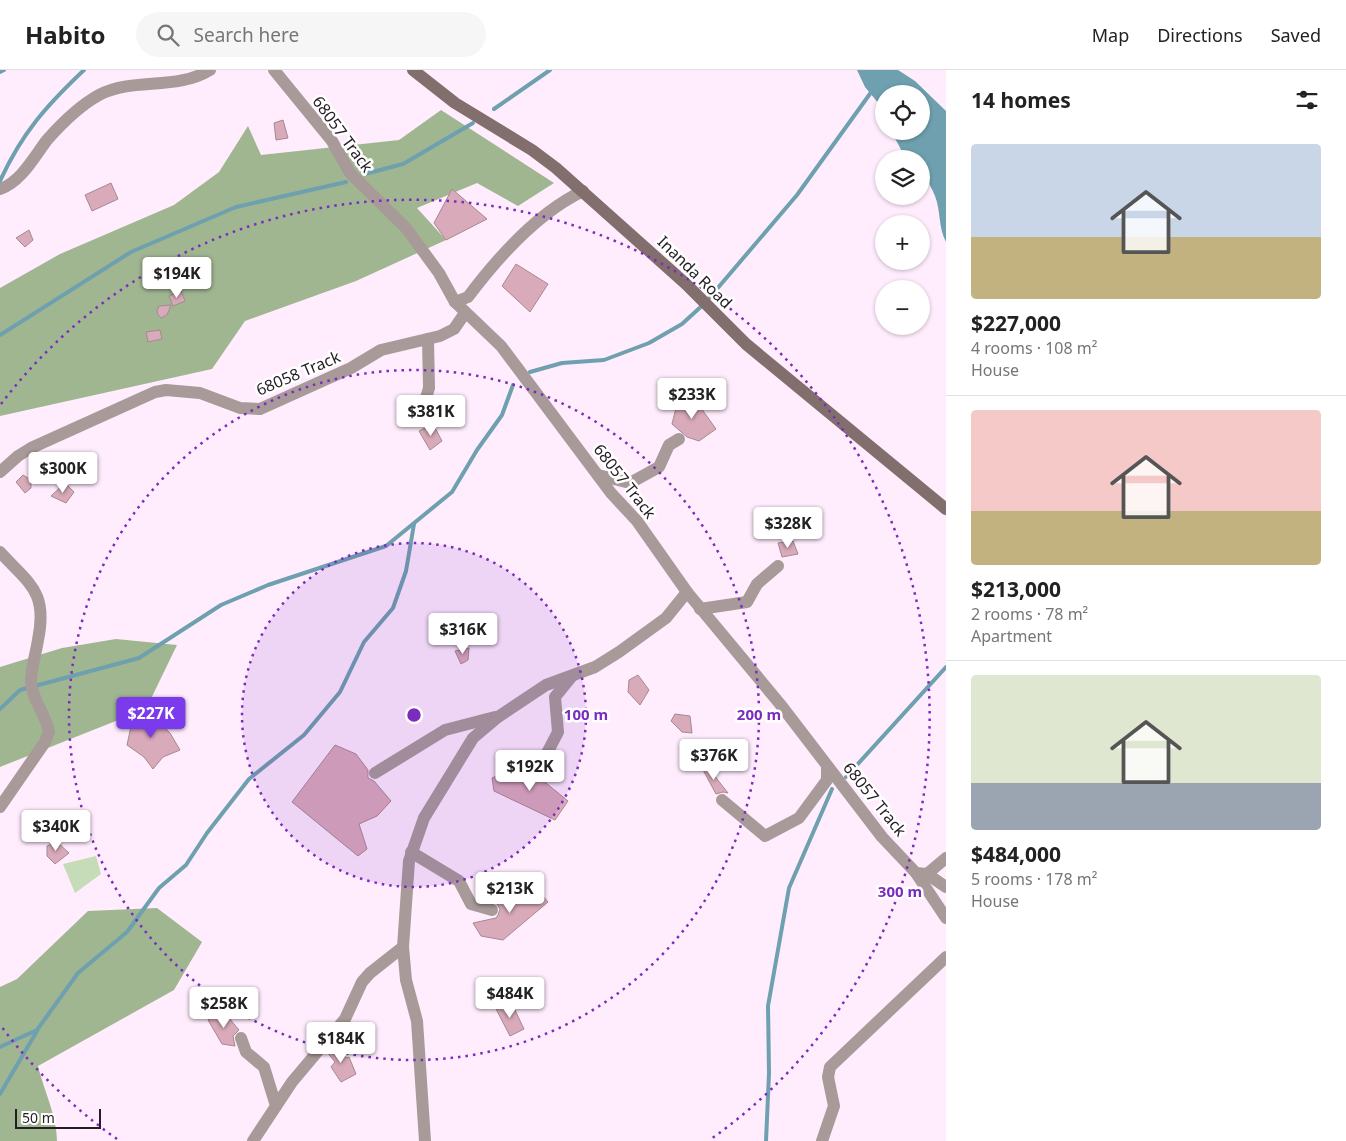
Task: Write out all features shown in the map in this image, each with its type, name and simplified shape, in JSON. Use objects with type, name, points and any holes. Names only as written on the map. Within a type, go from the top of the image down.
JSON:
[{"type":"street","points":[[0,189],[13,182],[59,127],[99,95],[128,86],[180,80],[210,70]]},
{"type":"street","name":"68057 Track","points":[[274,70],[332,141],[350,173],[406,228],[439,273],[455,302],[501,346],[598,475],[637,521],[687,592],[780,704],[882,837],[922,874],[946,918]]},
{"type":"street","name":"Inanda Road","points":[[413,70],[455,103],[532,150],[583,191],[686,284],[746,344],[946,509]]},
{"type":"street","points":[[455,302],[468,297],[488,273],[539,221],[583,191]]},
{"type":"street","name":"68058 Track","points":[[0,472],[18,456],[31,448],[154,392],[166,390],[200,393],[240,408],[260,409],[351,368],[380,350],[428,339],[454,329],[465,312]]},
{"type":"street","points":[[422,411],[429,388],[428,339]]},
{"type":"street","points":[[598,475],[630,482],[660,467],[669,445],[679,439]]},
{"type":"street","points":[[0,552],[30,581],[38,594],[40,632],[31,681],[34,695],[49,732],[45,742],[0,807]]},
{"type":"street","points":[[700,608],[747,602],[758,584],[778,566]]},
{"type":"street","points":[[425,1141],[417,1022],[406,980],[403,947],[406,879],[411,852],[424,818],[473,738],[498,717],[546,685],[595,667],[654,628],[666,618],[687,592]]},
{"type":"street","points":[[545,757],[558,732],[555,697],[572,676]]},
{"type":"street","points":[[375,773],[445,730],[498,717]]},
{"type":"street","points":[[722,800],[766,836],[799,818],[827,780],[828,767]]},
{"type":"street","points":[[411,852],[459,881],[471,904],[492,910]]},
{"type":"street","points":[[946,858],[922,874],[946,887]]},
{"type":"street","points":[[253,1141],[303,1067],[345,1019],[362,982],[370,973],[403,947]]},
{"type":"street","points":[[822,1141],[834,1106],[828,1077],[830,1067],[946,957]]},
{"type":"street","points":[[241,1038],[246,1052],[264,1067],[276,1106]]},
{"type":"green space","points":[[441,110],[554,183],[518,206],[477,183],[417,208],[446,240],[356,281],[245,321],[212,369],[0,416],[0,288],[60,254],[174,205],[219,172],[248,126],[261,155],[399,140]]},
{"type":"green space","points":[[116,639],[177,645],[146,709],[0,767],[0,667],[62,648]]},
{"type":"green space","points":[[96,856],[101,874],[75,893],[63,864]]},
{"type":"green space","points":[[157,908],[202,942],[174,990],[38,1066],[53,1113],[57,1141],[0,1141],[0,987],[17,979],[88,911]]},
{"type":"water","points":[[857,70],[898,70],[919,85],[875,85],[875,99],[865,87]]},
{"type":"water","points":[[930,96],[946,111],[946,242],[943,236],[937,202],[930,185],[930,150],[913,150],[909,140],[930,140]]},
{"type":"building","points":[[283,120],[288,138],[276,140],[274,123]]},
{"type":"building","points":[[111,183],[118,199],[92,211],[85,195]]},
{"type":"building","points":[[452,189],[487,219],[446,240],[434,223]]},
{"type":"building","points":[[29,230],[33,240],[25,247],[16,238]]},
{"type":"building","points":[[516,264],[548,284],[530,312],[502,286]]},
{"type":"building","points":[[181,291],[185,301],[173,306],[169,296]]},
{"type":"building","points":[[171,305],[167,315],[161,318],[158,315],[159,306]]},
{"type":"building","points":[[160,330],[162,339],[148,342],[146,332]]},
{"type":"building","points":[[691,394],[716,429],[699,441],[687,437],[672,424],[677,404]]},
{"type":"building","points":[[433,424],[442,441],[430,450],[419,431]]},
{"type":"building","points":[[23,475],[31,480],[31,488],[25,493],[16,482]]},
{"type":"building","points":[[65,483],[74,492],[66,503],[51,496]]},
{"type":"building","points":[[793,541],[798,554],[782,557],[778,543]]},
{"type":"building","points":[[469,648],[468,660],[461,664],[455,651]]},
{"type":"building","points":[[638,675],[649,690],[640,705],[628,692],[629,680]]},
{"type":"building","points":[[146,709],[170,733],[180,750],[163,757],[153,769],[144,757],[127,745],[132,722]]},
{"type":"building","points":[[675,714],[690,716],[692,733],[682,732],[671,721]]},
{"type":"building","points":[[335,745],[356,754],[368,770],[368,778],[374,781],[391,801],[377,816],[359,824],[367,849],[358,856],[292,802]]},
{"type":"building","points":[[706,765],[728,793],[716,794],[702,768]]},
{"type":"building","points":[[515,768],[541,779],[568,801],[555,820],[494,791],[492,778]]},
{"type":"building","points":[[45,818],[52,826],[42,836],[34,830]]},
{"type":"building","points":[[57,842],[69,853],[55,864],[47,856],[47,846]]},
{"type":"building","points":[[498,891],[543,896],[548,902],[503,940],[481,936],[473,923],[496,918],[500,909],[497,904]]},
{"type":"building","points":[[512,1004],[524,1029],[510,1036],[495,1007]]},
{"type":"building","points":[[224,1012],[239,1030],[233,1036],[235,1046],[222,1044],[208,1020]]},
{"type":"building","points":[[335,1043],[346,1058],[349,1057],[356,1074],[341,1082],[331,1067],[335,1062],[327,1052]]},
{"type":"waterway","points":[[0,72],[4,70]]},
{"type":"waterway","points":[[0,181],[26,134],[47,108],[84,70]]},
{"type":"waterway","points":[[494,109],[550,70]]},
{"type":"waterway","points":[[530,372],[562,363],[604,360],[649,343],[682,324],[705,303],[797,195],[872,91]]},
{"type":"waterway","points":[[365,174],[403,164],[473,123]]},
{"type":"waterway","points":[[908,140],[913,150]]},
{"type":"waterway","points":[[0,335],[131,252],[236,207],[346,182]]},
{"type":"waterway","points":[[0,709],[20,690],[139,658],[221,605],[268,585],[386,546],[452,492],[477,450],[502,415],[513,385]]},
{"type":"waterway","points":[[0,1047],[37,1030],[78,973],[127,932],[159,888],[186,865],[207,833],[249,779],[304,735],[340,692],[364,642],[393,608],[406,571],[414,524]]},
{"type":"waterway","points":[[846,777],[946,667]]},
{"type":"waterway","points":[[766,1141],[769,1073],[768,1006],[789,888],[832,789]]},
{"type":"waterway","points":[[0,1094],[37,1031]]}]
